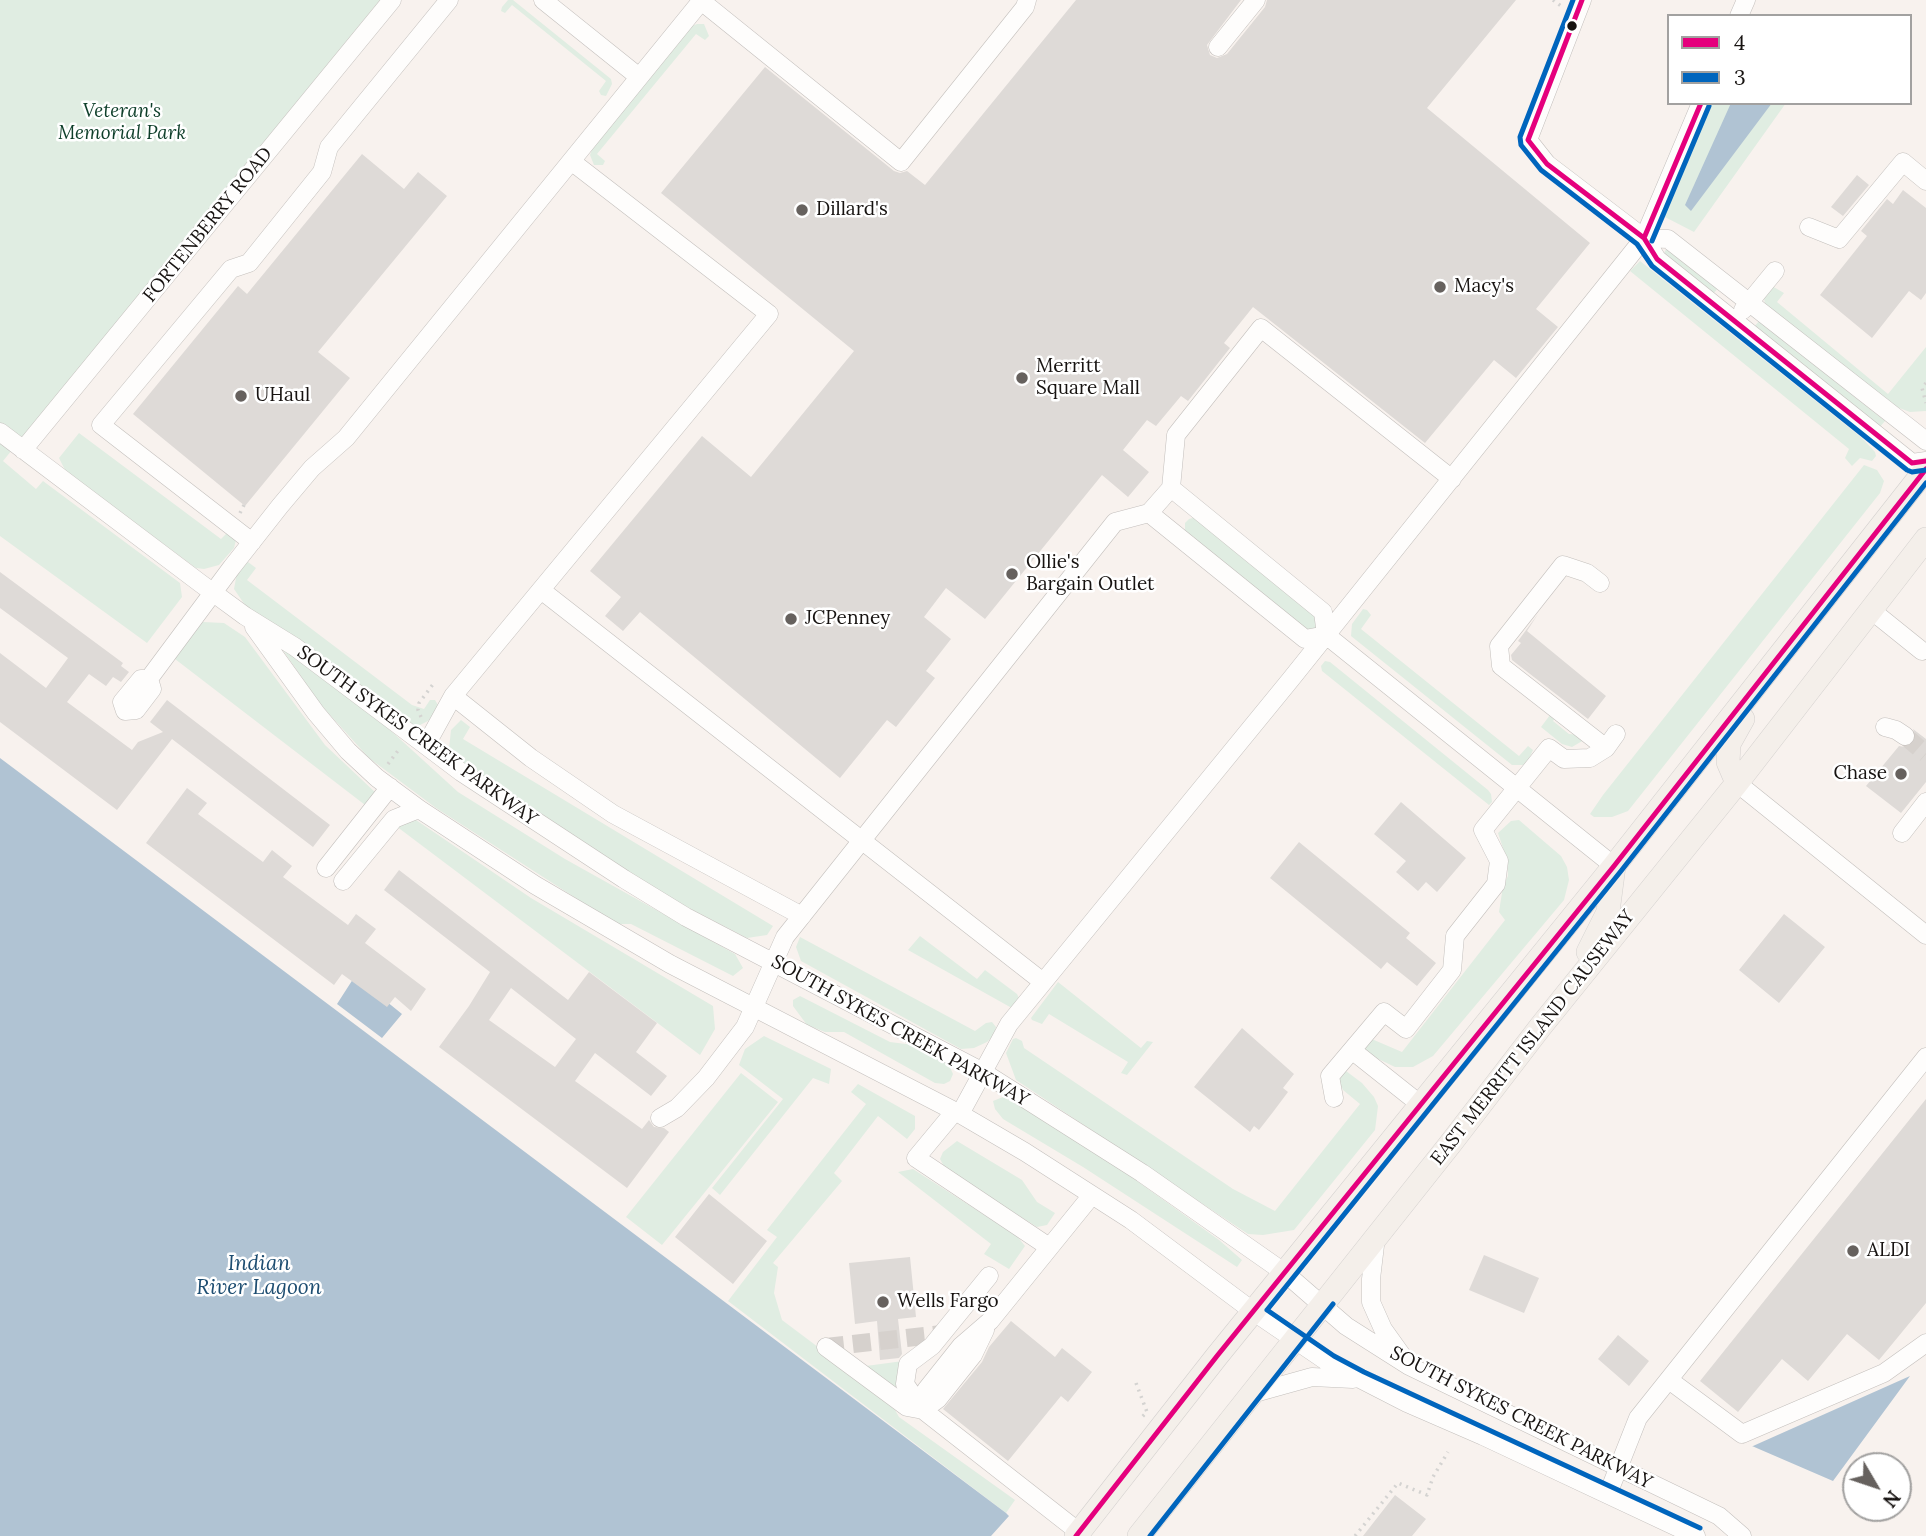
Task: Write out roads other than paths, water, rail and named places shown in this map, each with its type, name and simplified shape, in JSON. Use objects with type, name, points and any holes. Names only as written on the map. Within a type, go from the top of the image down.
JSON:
[{"type":"main road","points":[[1077,1534],[1614,866],[1926,469]]},
{"type":"main road","name":"EAST MERRITT ISLAND CAUSEWAY","points":[[1139,1536],[1541,1026],[1737,783],[1926,539]]},
{"type":"main road","points":[[1737,783],[1728,762],[1729,744],[1771,667]]},
{"type":"main road","points":[[1541,1026],[1597,938],[1608,912],[1614,866]]},
{"type":"street","name":"FORTENBERRY ROAD","points":[[23,450],[392,0]]},
{"type":"street","points":[[252,542],[101,425],[231,269],[249,263],[322,172],[329,148],[449,0]]},
{"type":"street","points":[[543,0],[639,77]]},
{"type":"street","points":[[123,713],[122,702],[141,679],[149,679],[212,592],[312,468],[346,438],[701,0],[901,162],[1026,7],[1027,0]]},
{"type":"street","points":[[1218,47],[1256,0]]},
{"type":"street","points":[[1582,0],[1528,140],[1547,164],[1644,238],[1657,259],[1912,463],[1926,461]]},
{"type":"street","points":[[1049,1247],[916,1158],[958,1112],[1010,1024],[1043,982],[1644,238],[1700,105]]},
{"type":"street","points":[[418,739],[769,314],[571,161]]},
{"type":"street","points":[[1810,227],[1839,239],[1903,162],[1926,181]]},
{"type":"street","points":[[1644,238],[1668,239],[1926,441]]},
{"type":"street","points":[[1734,321],[1775,271]]},
{"type":"street","points":[[660,1118],[677,1108],[699,1087],[745,1027],[785,937],[1115,522],[1149,513],[1171,488],[1176,435],[1261,328],[1452,479]]},
{"type":"street","name":"SOUTH SYKES CREEK PARKWAY","points":[[0,432],[212,592],[295,648],[461,772],[624,879],[686,916],[983,1072],[1142,1173],[1285,1273],[1346,1326],[1409,1366],[1719,1516],[1742,1536]]},
{"type":"street","points":[[1171,488],[1323,612],[1326,635],[1614,866]]},
{"type":"street","points":[[1149,513],[1305,639],[1326,635]]},
{"type":"street","points":[[1334,1098],[1331,1076],[1384,1012],[1406,1029],[1452,970],[1455,936],[1496,884],[1499,861],[1483,830],[1549,748],[1564,759],[1578,760],[1590,758],[1611,741],[1501,666],[1499,646],[1563,565],[1587,573],[1600,583]]},
{"type":"street","points":[[541,590],[1043,982]]},
{"type":"street","points":[[1871,610],[1922,651]]},
{"type":"street","name":"SOUTH SYKES CREEK PARKWAY","points":[[245,616],[316,713],[348,751],[383,783],[592,920],[752,1007],[958,1112],[1131,1220],[1254,1312],[1329,1363],[1360,1380],[1696,1536]]},
{"type":"street","points":[[453,696],[531,758],[613,814],[802,916]]},
{"type":"street","points":[[1885,727],[1905,736]]},
{"type":"street","points":[[326,868],[383,783]]},
{"type":"street","points":[[1737,783],[1926,935]]},
{"type":"street","points":[[1902,833],[1926,802]]},
{"type":"street","points":[[343,881],[394,819],[419,809]]},
{"type":"street","points":[[1353,1051],[1420,1105]]},
{"type":"street","points":[[1608,1494],[1638,1418],[1926,1057]]},
{"type":"street","points":[[826,1347],[907,1407],[923,1410],[938,1399],[972,1355],[989,1321],[1092,1195]]},
{"type":"street","points":[[1376,1237],[1371,1302],[1382,1329],[1409,1366]]},
{"type":"street","points":[[989,1276],[932,1346],[908,1364],[905,1384],[923,1410],[1077,1534]]},
{"type":"street","points":[[1669,1380],[1742,1434],[1884,1373],[1926,1343]]},
{"type":"street","points":[[1251,1394],[1312,1377],[1360,1380]]},
{"type":"water","points":[[1730,105],[1770,105],[1691,211],[1685,205]]},
{"type":"water","name":"Indian River Lagoon","points":[[0,758],[1009,1516],[991,1536],[0,1536]]},
{"type":"water","points":[[355,976],[402,1014],[382,1038],[337,1004]]},
{"type":"water","points":[[1910,1376],[1854,1452],[1842,1452],[1842,1469],[1833,1481],[1753,1446]]},
{"type":"tunnel","points":[[1905,736],[1926,754]]},
{"type":"tunnel","points":[[826,1347],[942,1334]]},
{"type":"place","name":"Dillard's","points":[[802,210]]},
{"type":"place","name":"Macy's","points":[[1440,287]]},
{"type":"place","name":"Merritt Square Mall","points":[[1022,378]]},
{"type":"place","name":"UHaul","points":[[241,396]]},
{"type":"place","name":"Ollie's Bargain Outlet","points":[[1012,574]]},
{"type":"place","name":"JCPenney","points":[[791,619]]},
{"type":"place","name":"Chase","points":[[1901,774]]},
{"type":"place","name":"ALDI","points":[[1853,1251]]},
{"type":"place","name":"Wells Fargo","points":[[883,1302]]},
{"type":"park label","name":"Veteran's Memorial Park","points":[[122,123]]}]
